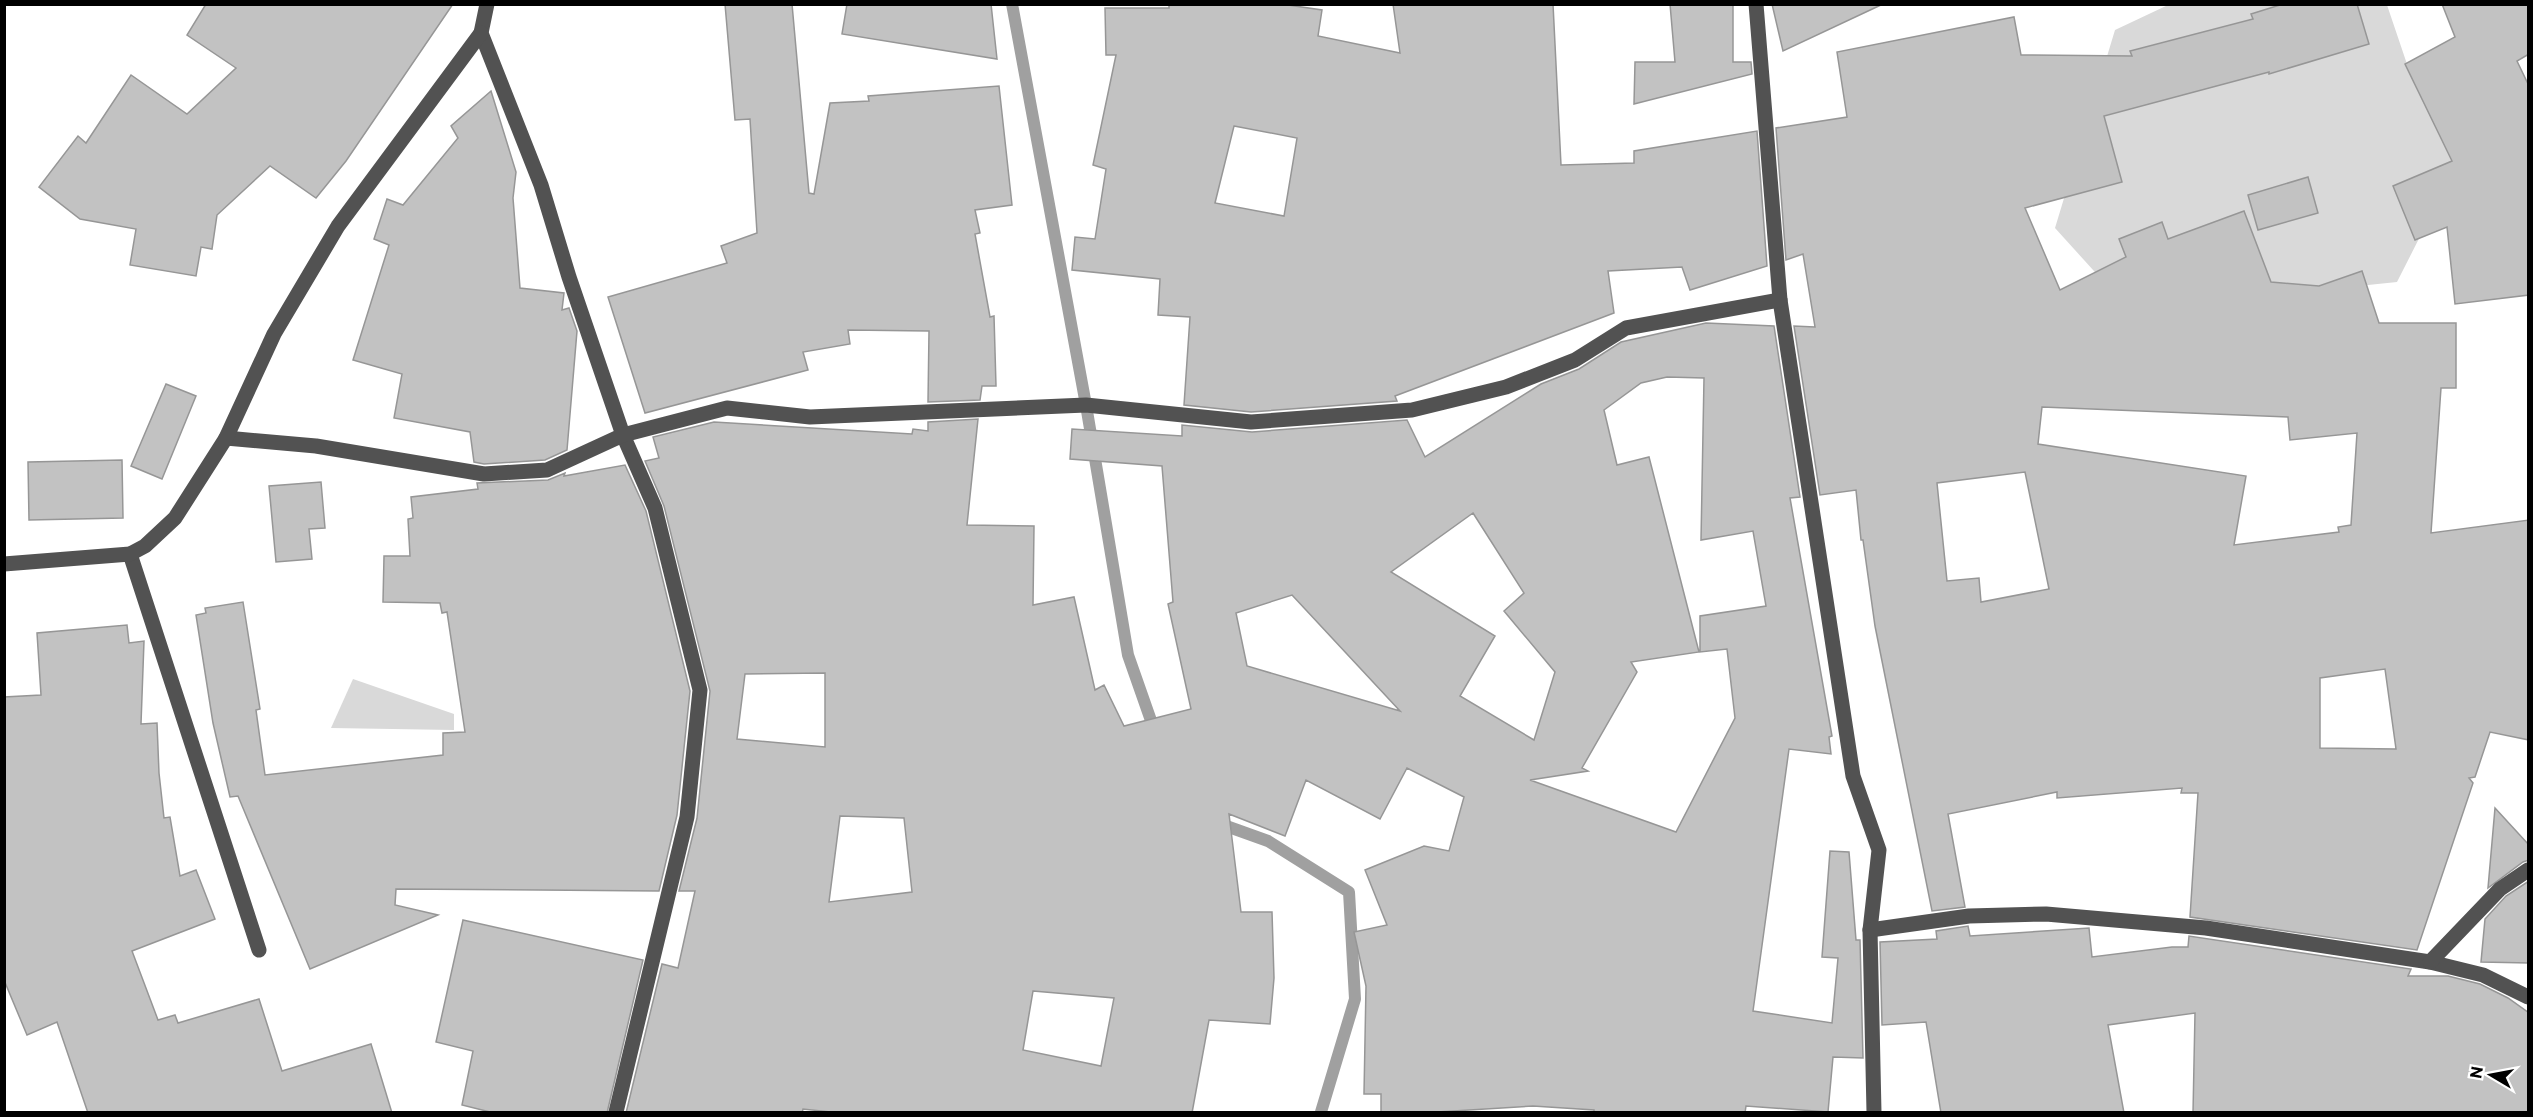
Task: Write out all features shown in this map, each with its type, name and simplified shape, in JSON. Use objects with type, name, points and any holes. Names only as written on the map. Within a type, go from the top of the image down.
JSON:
[{"type":"street","points":[[4,564],[130,554],[145,546],[175,518],[226,438],[274,334],[338,226],[481,33],[487,4]]},
{"type":"street","points":[[1756,4],[1780,300],[1853,776],[1879,850],[1870,930],[1874,1113]]},
{"type":"street","points":[[481,33],[542,185],[569,277],[623,435],[655,508],[700,690],[687,817],[616,1113]]},
{"type":"street","points":[[226,438],[316,446],[484,474],[547,470],[623,435],[727,408],[810,417],[1086,405],[1251,422],[1412,410],[1506,387],[1575,360],[1626,328],[1780,300]]},
{"type":"street","points":[[130,554],[259,950]]},
{"type":"street","points":[[2430,962],[2500,890],[2529,870]]},
{"type":"street","points":[[1870,930],[1969,915],[2046,914],[2206,928],[2430,962],[2483,975],[2529,997]]},
{"type":"shaded area","points":[[2168,5],[2387,5],[2409,70],[2470,138],[2397,282],[2186,304],[2113,292],[2055,228],[2115,30]]},
{"type":"shaded area","points":[[353,679],[454,714],[454,730],[331,728]]},
{"type":"building","points":[[206,4],[453,4],[346,161],[316,198],[270,166],[217,215],[212,249],[201,247],[196,276],[130,265],[136,229],[80,219],[39,187],[78,136],[86,143],[131,75],[187,114],[236,68],[187,35]]},
{"type":"building","points":[[725,4],[792,4],[809,193],[814,194],[830,103],[869,101],[868,96],[999,86],[1012,205],[975,210],[980,233],[975,234],[990,317],[994,316],[996,386],[982,386],[980,400],[928,402],[929,331],[848,330],[850,344],[803,352],[808,370],[645,413],[608,297],[727,263],[721,246],[757,233],[750,119],[735,120]]},
{"type":"building","points":[[847,4],[991,4],[997,59],[842,34]]},
{"type":"building","points":[[1169,4],[1281,4],[1322,10],[1318,36],[1400,53],[1393,4],[1553,4],[1561,165],[1634,163],[1634,151],[1757,131],[1767,266],[1690,290],[1682,267],[1608,271],[1614,313],[1395,396],[1397,401],[1251,412],[1184,405],[1190,317],[1158,315],[1160,279],[1072,270],[1075,237],[1095,239],[1106,169],[1093,165],[1116,55],[1106,55],[1105,8],[1169,8]],"holes":[[[1234,126],[1297,138],[1284,216],[1215,203]]]},
{"type":"building","points":[[1670,4],[1733,4],[1733,62],[1751,62],[1752,74],[1634,104],[1635,62],[1675,62]]},
{"type":"building","points":[[1772,4],[1883,4],[1783,51]]},
{"type":"building","points":[[2283,4],[2357,4],[2369,44],[2269,74],[2269,72],[2104,116],[2122,182],[2025,208],[2060,290],[2126,257],[2119,239],[2162,222],[2168,239],[2244,211],[2271,282],[2319,286],[2362,271],[2379,323],[2456,323],[2456,388],[2441,388],[2431,533],[2529,520],[2529,740],[2490,732],[2475,777],[2469,778],[2473,783],[2417,950],[2190,917],[2198,793],[2181,793],[2182,788],[2057,798],[2057,792],[1948,814],[1965,907],[1932,911],[1875,626],[1863,540],[1861,540],[1856,490],[1820,495],[1794,326],[1815,327],[1803,254],[1786,260],[1776,128],[1847,117],[1837,52],[2014,17],[2021,55],[2132,56],[2130,51],[2253,19],[2251,14]],"holes":[[[2042,407],[2288,417],[2290,440],[2357,433],[2351,525],[2338,527],[2339,532],[2234,545],[2246,476],[2038,444]],[[2025,472],[2049,589],[1981,602],[1979,578],[1947,581],[1937,483]],[[2385,669],[2396,749],[2320,748],[2320,678]]]},
{"type":"building","points":[[2442,4],[2529,4],[2529,54],[2517,61],[2529,86],[2529,295],[2455,304],[2447,227],[2415,240],[2393,186],[2452,161],[2405,64],[2455,37]]},
{"type":"building","points":[[491,91],[516,172],[513,198],[520,288],[564,293],[562,310],[569,308],[577,331],[567,450],[545,460],[484,464],[474,462],[470,432],[394,418],[402,374],[353,360],[389,245],[374,239],[387,199],[403,205],[458,138],[451,126]]},
{"type":"building","points":[[2308,177],[2318,213],[2258,230],[2248,195]]},
{"type":"building","points":[[1706,323],[1774,326],[1800,497],[1790,498],[1832,736],[1829,737],[1831,754],[1789,749],[1753,1011],[1832,1023],[1838,958],[1822,957],[1830,851],[1849,852],[1856,940],[1860,940],[1863,1058],[1833,1057],[1828,1112],[1746,1106],[1745,1113],[1594,1113],[1594,1110],[1533,1106],[1421,1113],[1381,1112],[1381,1094],[1364,1094],[1366,986],[1354,932],[1387,925],[1365,870],[1424,846],[1449,851],[1464,797],[1407,768],[1380,819],[1306,780],[1285,836],[1229,814],[1241,912],[1272,912],[1274,978],[1270,1024],[1209,1020],[1192,1113],[840,1113],[803,1109],[802,1113],[626,1113],[662,964],[678,968],[695,891],[679,891],[697,818],[710,691],[664,506],[645,461],[659,458],[653,437],[714,422],[912,434],[913,429],[928,431],[928,422],[978,419],[967,525],[1034,526],[1033,605],[1074,597],[1095,690],[1104,685],[1124,726],[1191,709],[1168,604],[1173,602],[1162,466],[1070,459],[1072,429],[1182,436],[1182,425],[1252,432],[1407,420],[1425,457],[1541,384],[1579,369],[1621,342]],"holes":[[[1667,377],[1704,378],[1701,540],[1753,531],[1766,606],[1700,616],[1700,652],[1727,649],[1735,718],[1676,832],[1530,780],[1588,771],[1582,768],[1637,672],[1631,662],[1699,652],[1649,457],[1617,465],[1604,410],[1641,383]],[[1473,513],[1524,593],[1504,611],[1555,672],[1534,740],[1460,696],[1495,636],[1391,572]],[[1292,595],[1400,711],[1247,666],[1236,613]],[[825,673],[825,747],[737,739],[745,674]],[[840,816],[904,818],[912,892],[829,902]],[[1033,991],[1114,998],[1101,1066],[1023,1050]]]},
{"type":"building","points":[[166,384],[196,396],[162,479],[131,466]]},
{"type":"building","points":[[122,460],[123,518],[29,520],[28,462]]},
{"type":"building","points":[[625,465],[646,511],[690,691],[677,815],[659,891],[396,889],[395,905],[438,915],[310,969],[238,796],[230,797],[213,723],[196,615],[206,613],[205,608],[243,602],[260,709],[256,710],[265,775],[443,755],[443,733],[465,732],[447,612],[442,613],[440,603],[383,602],[384,556],[410,556],[408,519],[413,518],[411,497],[478,489],[477,483],[548,480],[565,473],[564,476]]},
{"type":"building","points":[[321,482],[325,528],[309,529],[312,559],[276,562],[269,486]]},
{"type":"building","points":[[127,625],[129,643],[144,641],[141,724],[157,723],[164,818],[170,817],[180,876],[196,870],[215,919],[132,951],[158,1020],[175,1015],[178,1023],[259,999],[282,1071],[371,1044],[392,1113],[88,1113],[57,1022],[27,1035],[4,980],[4,697],[41,695],[37,633]]},
{"type":"building","points":[[2495,808],[2529,845],[2529,860],[2488,888]]},
{"type":"building","points":[[2529,881],[2529,963],[2481,962],[2485,919],[2506,896]]},
{"type":"building","points":[[463,920],[643,960],[607,1113],[494,1113],[462,1105],[473,1051],[436,1042]]},
{"type":"building","points":[[1968,926],[1970,936],[2089,928],[2092,957],[2188,947],[2189,936],[2411,969],[2408,976],[2448,976],[2480,984],[2508,998],[2529,1013],[2529,1113],[2193,1113],[2195,1013],[2108,1025],[2124,1113],[1941,1113],[1926,1022],[1882,1025],[1880,942],[1937,939],[1936,931]]},
{"type":"waterway","points":[[1012,4],[1086,405],[1128,655],[1155,732]]},
{"type":"waterway","points":[[1215,822],[1268,841],[1349,892],[1355,999],[1321,1112]]}]
